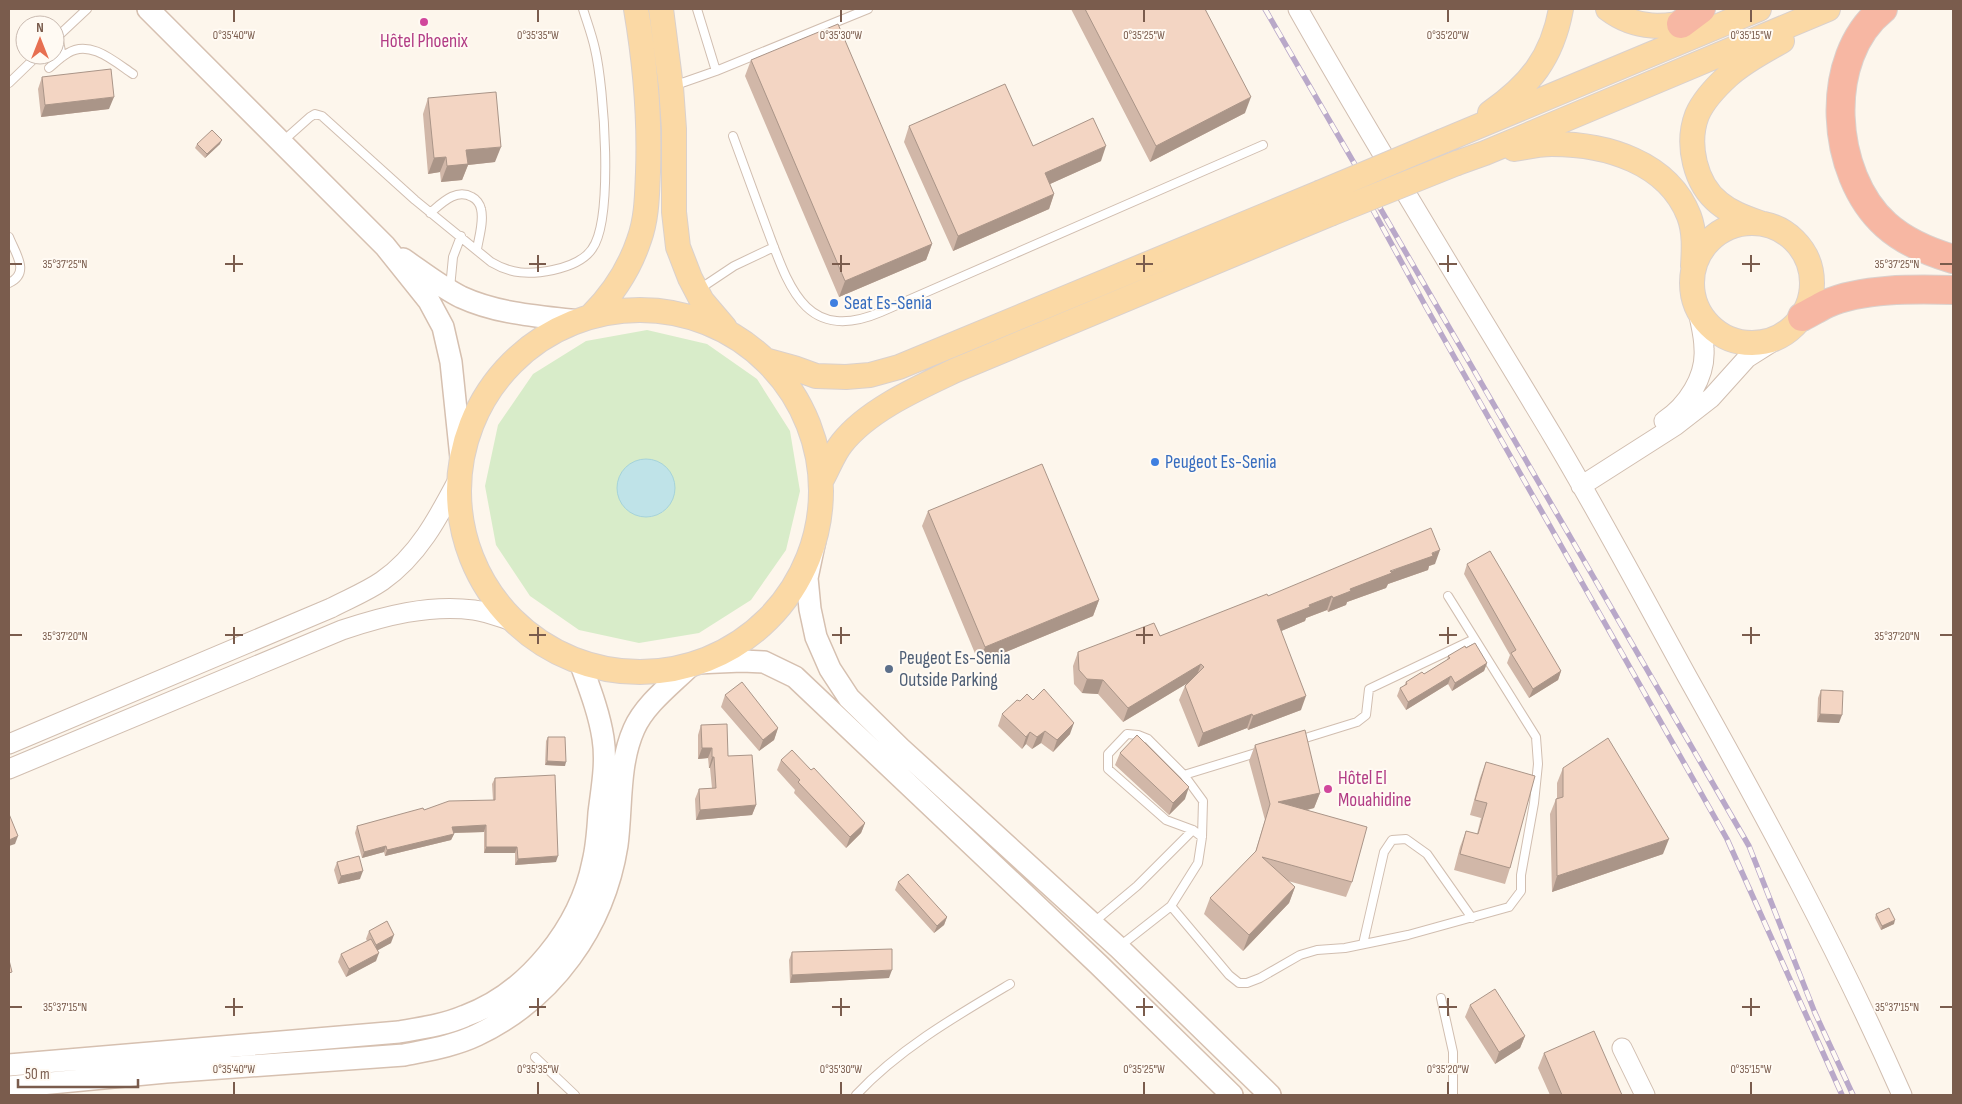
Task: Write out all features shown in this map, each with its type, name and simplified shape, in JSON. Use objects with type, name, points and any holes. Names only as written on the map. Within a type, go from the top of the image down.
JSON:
[{"type":"highway","points":[[1883,9],[1859,38],[1846,65],[1841,99],[1841,125],[1846,154],[1854,179],[1868,203],[1886,224],[1907,240],[1935,254],[1953,259]]},
{"type":"highway","points":[[1802,317],[1826,304],[1849,297],[1926,290],[1953,290]]},
{"type":"main road","points":[[148,9],[384,246],[429,301],[443,327],[454,381],[460,469],[459,507],[463,533],[471,558],[482,581],[497,603],[515,622],[556,652],[580,662],[617,670],[654,671],[693,664],[764,662],[795,677],[1098,964],[1232,1095]]},
{"type":"main road","points":[[384,246],[450,290],[488,307],[509,312],[584,319],[606,301],[624,274],[640,239],[646,210],[649,131],[642,50],[636,9]]},
{"type":"main road","points":[[661,9],[671,87],[674,129],[675,229],[678,247],[683,263],[702,301],[719,324],[765,360],[788,386],[805,415],[816,447],[821,481],[820,511],[808,578],[810,609],[816,637],[830,669],[849,698],[900,748],[1119,948],[1270,1095]]},
{"type":"main road","points":[[1451,138],[1501,105],[1527,82],[1541,64],[1551,46],[1561,9]]},
{"type":"main road","points":[[1608,9],[1635,24],[1652,26],[1691,17],[1757,10]]},
{"type":"main road","points":[[821,481],[841,443],[868,418],[906,394],[956,370],[1330,214],[1485,153],[1828,9]]},
{"type":"main road","points":[[1485,153],[1551,144],[1584,147],[1616,153],[1642,164],[1663,177],[1680,198],[1690,218],[1694,240],[1692,291],[1698,310],[1706,323],[1719,334],[1733,341],[1749,344],[1765,343],[1780,337],[1796,326],[1807,310],[1812,292],[1812,273],[1806,255],[1795,240],[1780,229],[1737,214],[1718,202],[1703,184],[1694,163],[1693,140],[1697,115],[1729,75],[1757,56],[1838,9]]},
{"type":"main road","points":[[765,360],[816,376],[846,377],[870,374],[899,367],[1757,10]]},
{"type":"main road","points":[[1634,61],[1691,17]]},
{"type":"main road","points":[[1693,272],[1697,257],[1706,244],[1717,234],[1731,227],[1746,223],[1762,224]]},
{"type":"main road","points":[[460,469],[468,432],[478,408],[493,385],[510,364],[553,332],[584,319],[620,311],[679,314],[707,323],[733,336]]},
{"type":"main road","points":[[9,1087],[166,1072],[404,1055],[467,1039],[501,1022],[521,1009],[561,971],[574,954],[596,917],[606,893],[617,843],[624,765],[630,739],[643,714],[693,664],[728,649],[758,629],[783,603],[802,573],[815,540]]},
{"type":"main road","points":[[9,1065],[399,1032],[435,1026],[467,1016],[509,992],[526,978],[546,957],[562,936],[578,906],[593,863],[604,755],[601,724],[580,662]]},
{"type":"main road","points":[[1098,964],[1119,948]]},
{"type":"street","points":[[1298,9],[1367,130],[1578,480],[1745,778],[1806,893],[1866,1014],[1902,1095]]},
{"type":"street","points":[[1578,480],[1670,417],[1695,387],[1702,370],[1705,351],[1698,310]]},
{"type":"street","points":[[1578,480],[1675,426],[1710,398],[1748,358],[1780,337]]},
{"type":"street","points":[[9,744],[331,608],[382,581],[404,563],[423,541],[460,469]]},
{"type":"street","points":[[9,769],[342,630],[380,617],[445,608],[475,610],[515,622]]},
{"type":"street","points":[[1622,1048],[1645,1095]]},
{"type":"lane","points":[[65,30],[88,9]]},
{"type":"lane","points":[[281,142],[310,117],[315,114],[322,116],[430,213],[462,236],[491,262],[503,269],[519,274],[539,273],[568,267],[586,256],[594,248],[603,210],[605,176],[605,152],[598,67],[590,30],[583,9]]},
{"type":"lane","points":[[697,9],[716,71]]},
{"type":"lane","points":[[671,87],[716,71],[868,9]]},
{"type":"lane","points":[[65,56],[76,50],[92,49],[133,74]]},
{"type":"lane","points":[[9,83],[28,65]]},
{"type":"lane","points":[[49,68],[53,65]]},
{"type":"lane","points":[[733,136],[791,288],[803,304],[819,316],[840,322],[862,320],[1263,145]]},
{"type":"lane","points":[[430,213],[457,194],[464,194],[475,199],[482,210],[477,249]]},
{"type":"lane","points":[[450,290],[450,268],[456,246],[462,236]]},
{"type":"lane","points":[[9,237],[21,268],[16,280],[9,283]]},
{"type":"lane","points":[[697,291],[734,266],[774,247]]},
{"type":"lane","points":[[1170,906],[1229,976],[1239,983],[1247,983],[1260,978],[1300,955],[1317,950],[1345,948],[1363,944],[1472,918],[1509,907],[1521,891],[1521,875],[1534,803],[1538,764],[1536,736],[1448,596]]},
{"type":"lane","points":[[1293,742],[1357,722],[1366,715],[1369,689],[1470,641]]},
{"type":"lane","points":[[1119,948],[1170,906],[1198,863],[1202,837],[1203,801],[1184,775],[1148,740],[1138,735],[1127,734],[1108,754],[1108,769],[1166,820],[1193,830],[1202,837]]},
{"type":"lane","points":[[1184,775],[1266,750]]},
{"type":"lane","points":[[1092,924],[1137,886],[1193,830]]},
{"type":"lane","points":[[1363,944],[1384,852],[1392,840],[1406,839],[1426,854],[1472,918]]},
{"type":"lane","points":[[856,1095],[891,1063],[946,1022],[1010,984]]},
{"type":"lane","points":[[1441,998],[1453,1052],[1453,1095]]},
{"type":"lane","points":[[535,1057],[575,1095]]},
{"type":"green space","points":[[647,330],[707,344],[757,379],[790,431],[800,491],[786,550],[751,600],[699,633],[639,643],[579,630],[530,596],[496,545],[485,486],[498,425],[533,374],[586,341]],"holes":[[[643,459],[653,460],[662,464],[663,512],[651,517],[638,516]]]},
{"type":"water","points":[[646,459],[657,461],[670,472],[675,488],[673,499],[662,512],[646,517],[635,515],[622,504],[617,488],[619,477],[630,464]]},
{"type":"building","points":[[1085,9],[1205,9],[1251,97],[1156,146]]},
{"type":"building","points":[[838,24],[932,244],[845,281],[751,60]]},
{"type":"building","points":[[111,69],[114,97],[45,105],[42,77]]},
{"type":"building","points":[[1005,84],[1033,146],[1093,118],[1106,146],[1045,173],[1054,194],[958,236],[909,126]]},
{"type":"building","points":[[496,92],[501,147],[466,150],[468,164],[447,166],[446,157],[434,158],[428,98]]},
{"type":"building","points":[[212,130],[222,140],[207,154],[197,144]]},
{"type":"building","points":[[1042,464],[1099,600],[985,647],[928,511]]},
{"type":"building","points":[[1431,528],[1440,550],[1432,553],[1433,556],[1390,571],[1392,573],[1350,589],[1351,591],[1309,605],[1310,607],[1277,620],[1306,696],[1203,733],[1185,686],[1204,667],[1201,664],[1128,708],[1103,680],[1087,679],[1079,670],[1078,652],[1154,623],[1160,636],[1267,594],[1268,596]]},
{"type":"building","points":[[1490,551],[1561,671],[1533,689],[1511,653],[1516,650],[1467,564]]},
{"type":"building","points":[[1475,643],[1487,663],[1455,683],[1451,676],[1408,702],[1400,688],[1407,684],[1406,682],[1422,672],[1424,674],[1465,646],[1466,648]]},
{"type":"building","points":[[742,682],[778,728],[763,740],[725,695]]},
{"type":"building","points":[[1044,689],[1074,723],[1057,740],[1045,731],[1037,737],[1030,732],[1026,737],[1002,714],[1017,700],[1020,701],[1027,694],[1033,700]]},
{"type":"building","points":[[1821,690],[1843,691],[1842,715],[1820,714]]},
{"type":"building","points":[[727,724],[728,756],[752,755],[756,805],[700,810],[699,789],[716,788],[712,748],[702,748],[701,725]]},
{"type":"building","points":[[1305,730],[1320,793],[1278,802],[1367,827],[1352,882],[1262,857],[1295,887],[1249,935],[1210,898],[1256,851],[1270,804],[1255,745]]},
{"type":"building","points":[[1137,735],[1189,787],[1173,803],[1120,753]]},
{"type":"building","points":[[548,737],[565,737],[566,762],[547,761]]},
{"type":"building","points":[[1608,738],[1669,839],[1557,876],[1556,799],[1563,797],[1563,768]]},
{"type":"building","points":[[792,750],[811,770],[814,768],[865,823],[850,837],[798,782],[800,780],[781,760]]},
{"type":"building","points":[[1486,762],[1535,776],[1510,868],[1460,854],[1466,831],[1478,834],[1487,803],[1475,800]]},
{"type":"building","points":[[555,775],[558,856],[518,859],[517,847],[486,847],[486,825],[452,827],[454,834],[387,850],[386,846],[364,852],[357,826],[423,808],[424,810],[449,801],[495,800],[495,778]]},
{"type":"building","points":[[9,814],[18,836],[9,840]]},
{"type":"building","points":[[359,856],[363,871],[341,876],[337,862]]},
{"type":"building","points":[[908,874],[947,917],[937,926],[898,882]]},
{"type":"building","points":[[1889,908],[1895,920],[1882,926],[1876,914]]},
{"type":"building","points":[[387,921],[394,935],[376,945],[369,931]]},
{"type":"building","points":[[371,939],[379,953],[349,969],[341,954]]},
{"type":"building","points":[[892,949],[892,970],[792,975],[792,952]]},
{"type":"building","points":[[9,960],[12,972],[9,973]]},
{"type":"building","points":[[1495,989],[1525,1036],[1499,1052],[1470,1005]]},
{"type":"building","points":[[1594,1031],[1622,1095],[1562,1095],[1544,1053]]},
{"type":"railway","points":[[1265,9],[1749,846],[1815,1013],[1853,1095]]},
{"type":"railway","points":[[1361,188],[1426,307],[1727,839],[1842,1095]]},
{"type":"place","name":"Hôtel Phoenix","points":[[424,22]]},
{"type":"place","name":"Seat Es-Senia","points":[[834,303]]},
{"type":"place","name":"Peugeot Es-Senia","points":[[1155,462]]},
{"type":"place","name":"Peugeot Es-Senia Outside Parking","points":[[889,669]]},
{"type":"place","name":"Hôtel El Mouahidine","points":[[1328,789]]}]
